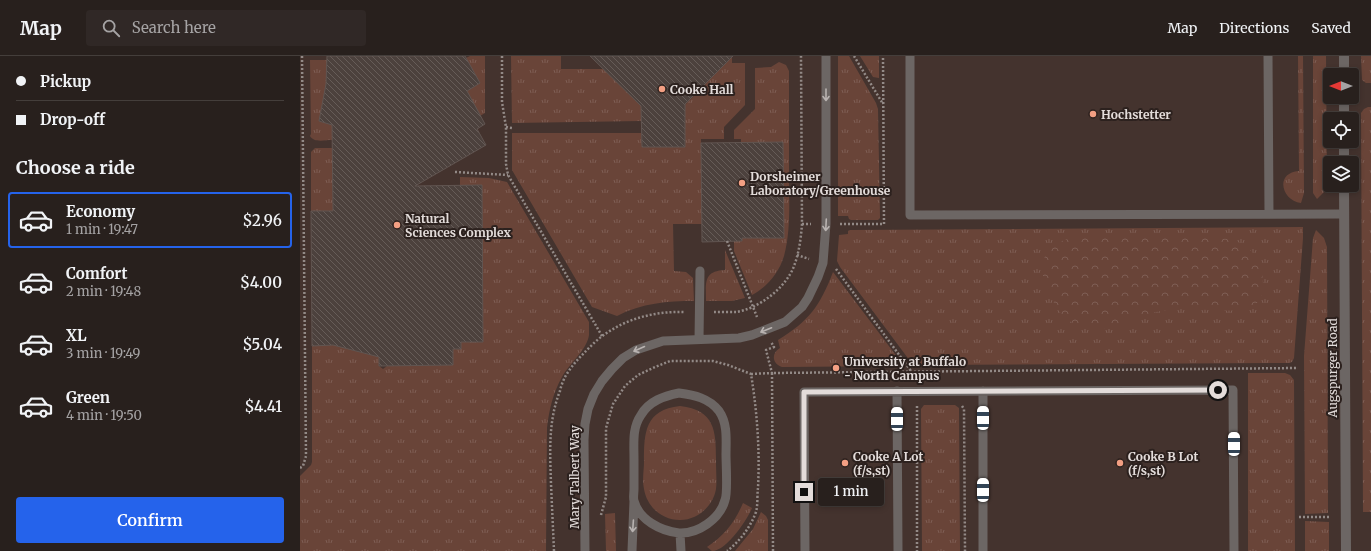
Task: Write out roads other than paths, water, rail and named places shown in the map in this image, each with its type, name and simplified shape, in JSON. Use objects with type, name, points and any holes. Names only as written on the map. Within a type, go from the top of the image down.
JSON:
[{"type":"street","points":[[1344,56],[1344,68]]},
{"type":"street","name":"Augspurger Road","points":[[1344,192],[1346,551]]},
{"type":"lane","name":"Mary Talbert Way","points":[[585,551],[585,424],[588,409],[594,394],[612,369],[623,358],[636,350],[663,341],[740,338],[764,331],[784,322],[802,307],[808,298],[823,263],[826,224],[826,56]]},
{"type":"lane","points":[[910,56],[910,215],[1344,214]]},
{"type":"lane","points":[[1268,56],[1269,214]]},
{"type":"lane","points":[[699,339],[700,271]]},
{"type":"lane","points":[[805,551],[804,392],[1233,390],[1234,551]]},
{"type":"lane","points":[[897,391],[898,551]]},
{"type":"lane","points":[[983,391],[984,551]]},
{"type":"lane","points":[[632,551],[634,428],[641,414],[651,403],[664,396],[679,393],[693,395],[707,401],[718,411],[726,424],[726,500],[719,513],[708,524],[695,530],[680,533],[666,531],[652,524],[642,514],[634,501]]},
{"type":"lane","points":[[680,533],[681,551]]},
{"type":"place","name":"Cooke Hall","points":[[662,89]]},
{"type":"place","name":"Hochstetter","points":[[1093,114]]},
{"type":"place","name":"Dorsheimer Laboratory/Greenhouse","points":[[742,183]]},
{"type":"place","name":"Natural Sciences Complex","points":[[397,225]]},
{"type":"place","name":"University at Buffalo - North Campus","points":[[836,368]]},
{"type":"place","name":"Cooke A Lot (f/s,st)","points":[[845,463]]},
{"type":"place","name":"Cooke B Lot (f/s,st)","points":[[1120,463]]}]
